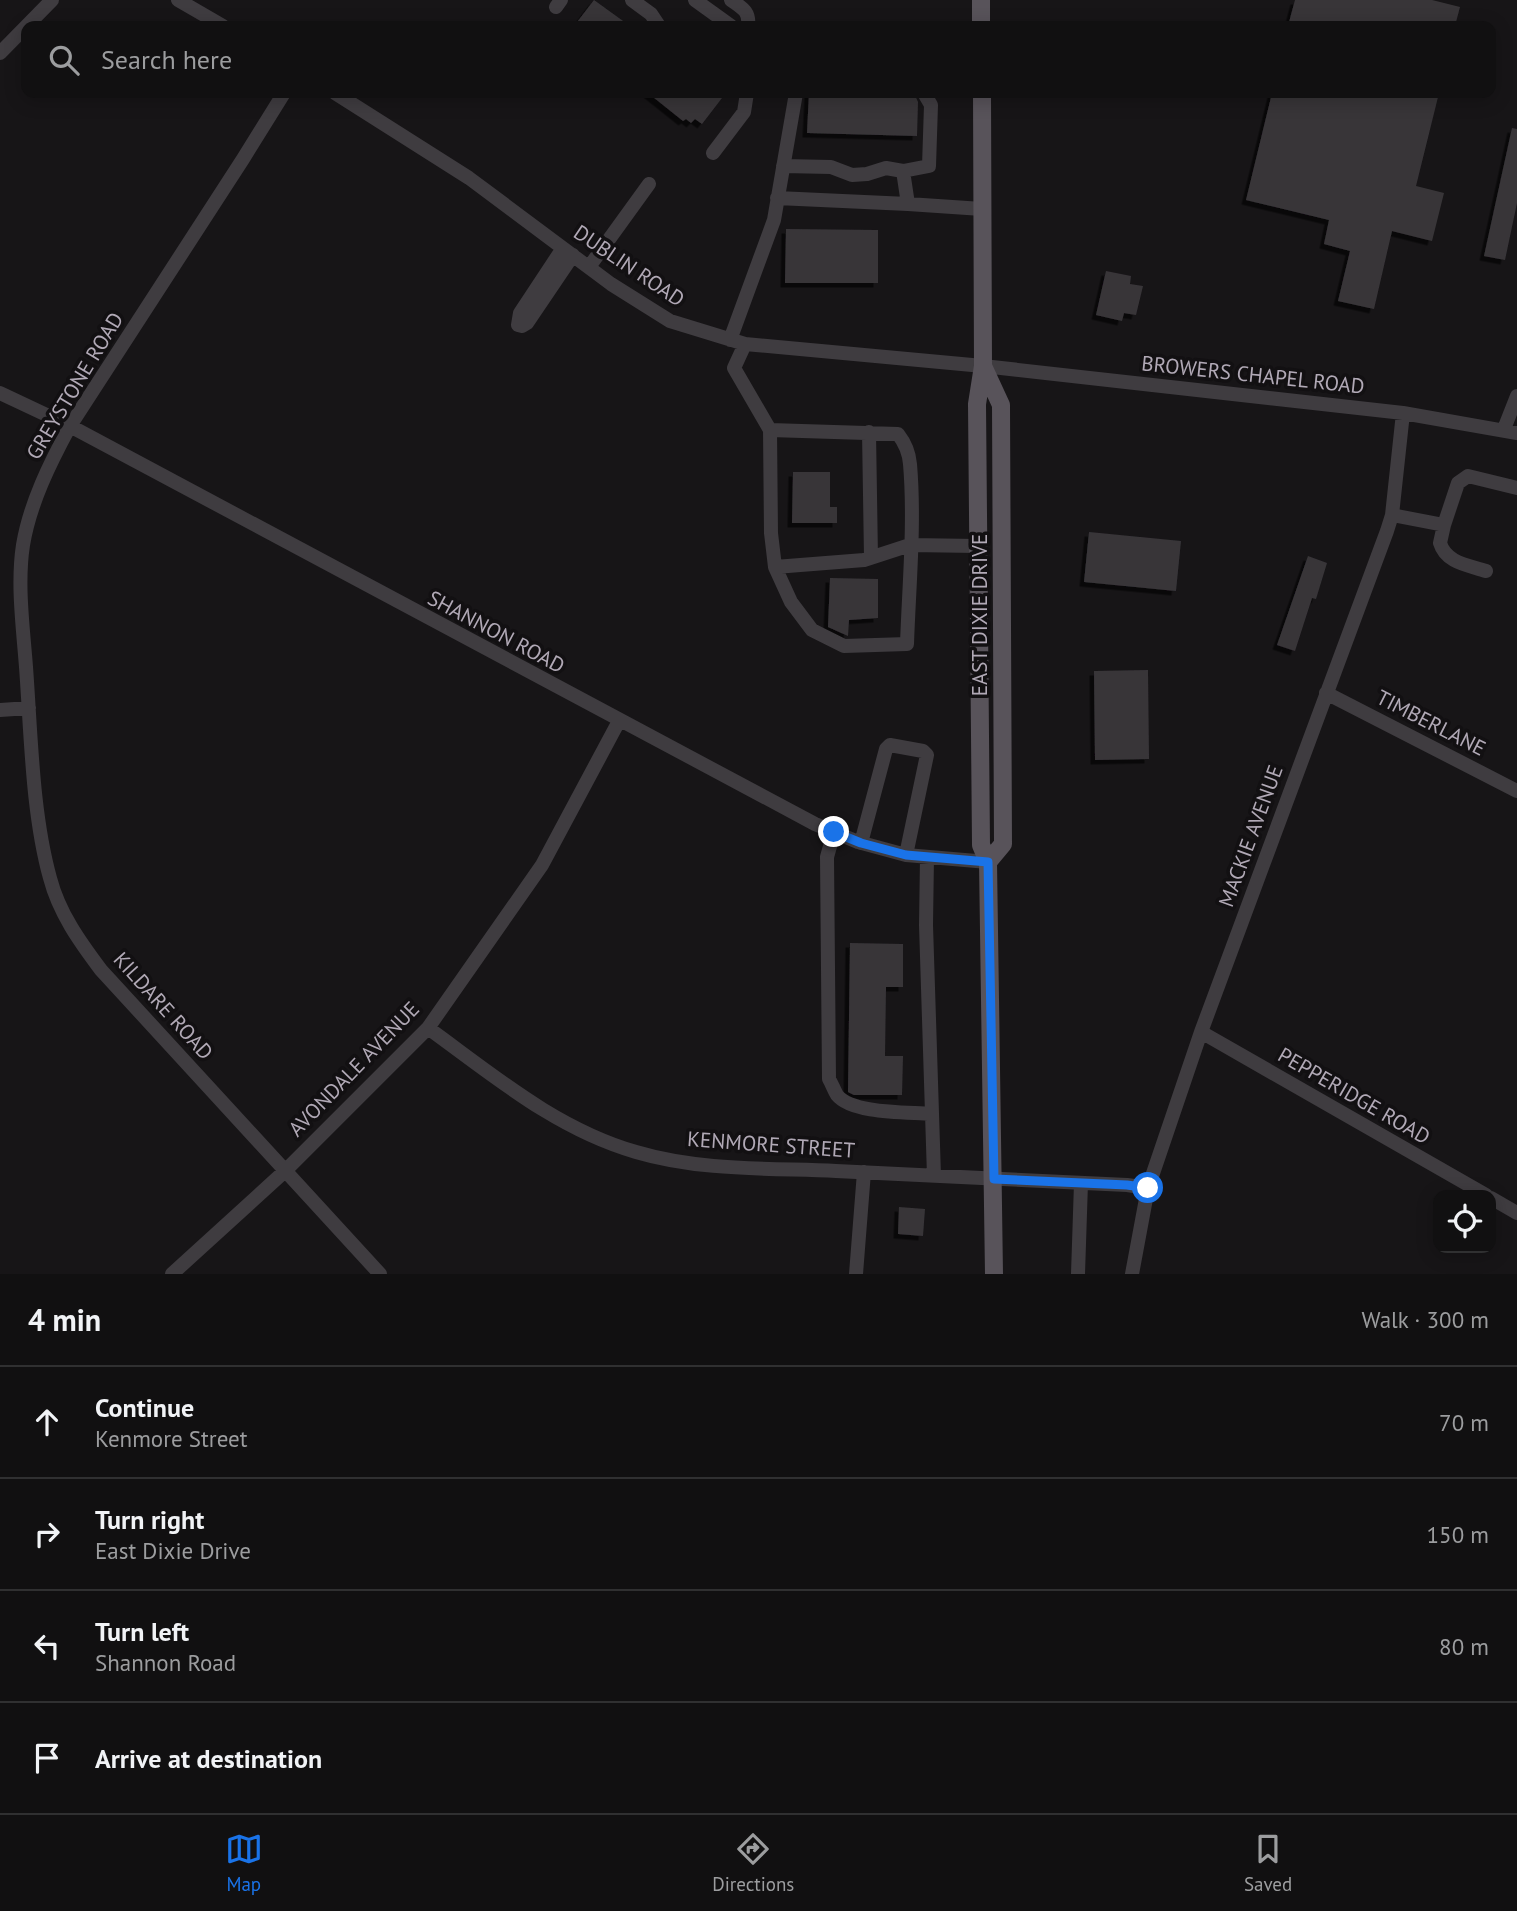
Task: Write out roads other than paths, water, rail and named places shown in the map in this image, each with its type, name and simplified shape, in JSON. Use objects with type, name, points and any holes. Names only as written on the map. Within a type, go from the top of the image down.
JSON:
[{"type":"main road","points":[[981,0],[981,21]]},
{"type":"main road","name":"EAST DIXIE DRIVE","points":[[982,98],[983,366],[977,404],[981,845],[988,862],[994,1274]]},
{"type":"main road","name":"EAST DIXIE DRIVE","points":[[983,366],[1001,405],[1003,511],[1003,844],[988,862]]},
{"type":"street","points":[[31,21],[52,0]]},
{"type":"street","points":[[178,0],[214,21]]},
{"type":"street","points":[[632,0],[651,14],[656,21]]},
{"type":"street","points":[[695,0],[724,21]]},
{"type":"street","points":[[731,0],[747,12],[749,21]]},
{"type":"street","points":[[0,52],[21,31]]},
{"type":"street","name":"GREYSTONE ROAD","points":[[29,708],[21,594],[23,545],[50,461],[281,98]]},
{"type":"street","name":"DUBLIN ROAD","points":[[343,98],[468,178],[589,267],[670,321],[737,342],[983,366]]},
{"type":"street","points":[[713,153],[744,111],[748,98]]},
{"type":"street","points":[[770,430],[898,434],[905,444],[910,462],[907,644],[844,646],[812,630],[791,602],[775,567],[771,533],[770,430],[734,368],[737,342],[774,219],[795,98]]},
{"type":"street","points":[[783,166],[831,167],[852,175],[886,168],[903,170],[929,166],[931,106],[927,98]]},
{"type":"street","points":[[903,170],[908,204]]},
{"type":"street","points":[[589,267],[649,184]]},
{"type":"street","points":[[777,198],[982,209]]},
{"type":"street","points":[[568,252],[527,323],[518,325],[520,313],[568,252]]},
{"type":"street","name":"BROWERS CHAPEL ROAD","points":[[983,366],[1403,413],[1511,431]]},
{"type":"street","name":"SHANNON ROAD","points":[[0,393],[70,426],[749,791],[834,832],[861,843],[906,855],[988,862]]},
{"type":"street","points":[[1511,431],[1517,396]]},
{"type":"street","name":"MACKIE AVENUE","points":[[1132,1274],[1148,1188],[1201,1032],[1392,515],[1403,413]]},
{"type":"street","points":[[869,432],[871,558]]},
{"type":"street","points":[[1486,571],[1452,560],[1440,543],[1458,483],[1468,476],[1517,488]]},
{"type":"street","points":[[1392,515],[1444,526]]},
{"type":"street","points":[[775,567],[871,558],[910,545],[978,546]]},
{"type":"street","name":"TIMBERLANE","points":[[1326,693],[1517,791]]},
{"type":"street","points":[[0,710],[29,708]]},
{"type":"street","name":"KILDARE ROAD","points":[[29,708],[42,844],[50,879],[74,934],[101,971],[380,1274]]},
{"type":"street","name":"AVONDALE AVENUE","points":[[172,1274],[285,1171],[428,1028],[542,865],[619,721]]},
{"type":"street","points":[[861,843],[886,749],[890,745],[923,751],[927,755],[906,855]]},
{"type":"street","points":[[834,832],[827,857],[829,1079],[838,1096],[847,1102],[874,1110],[931,1114]]},
{"type":"street","points":[[927,857],[926,925],[934,1176]]},
{"type":"street","name":"KENMORE STREET","points":[[428,1028],[541,1110],[594,1136],[635,1152],[718,1166],[1148,1188]]},
{"type":"street","name":"PEPPERIDGE ROAD","points":[[1201,1032],[1477,1190]]},
{"type":"street","points":[[856,1274],[864,1172]]},
{"type":"street","points":[[1078,1274],[1081,1183]]},
{"type":"street","points":[[1496,1201],[1517,1213]]}]
